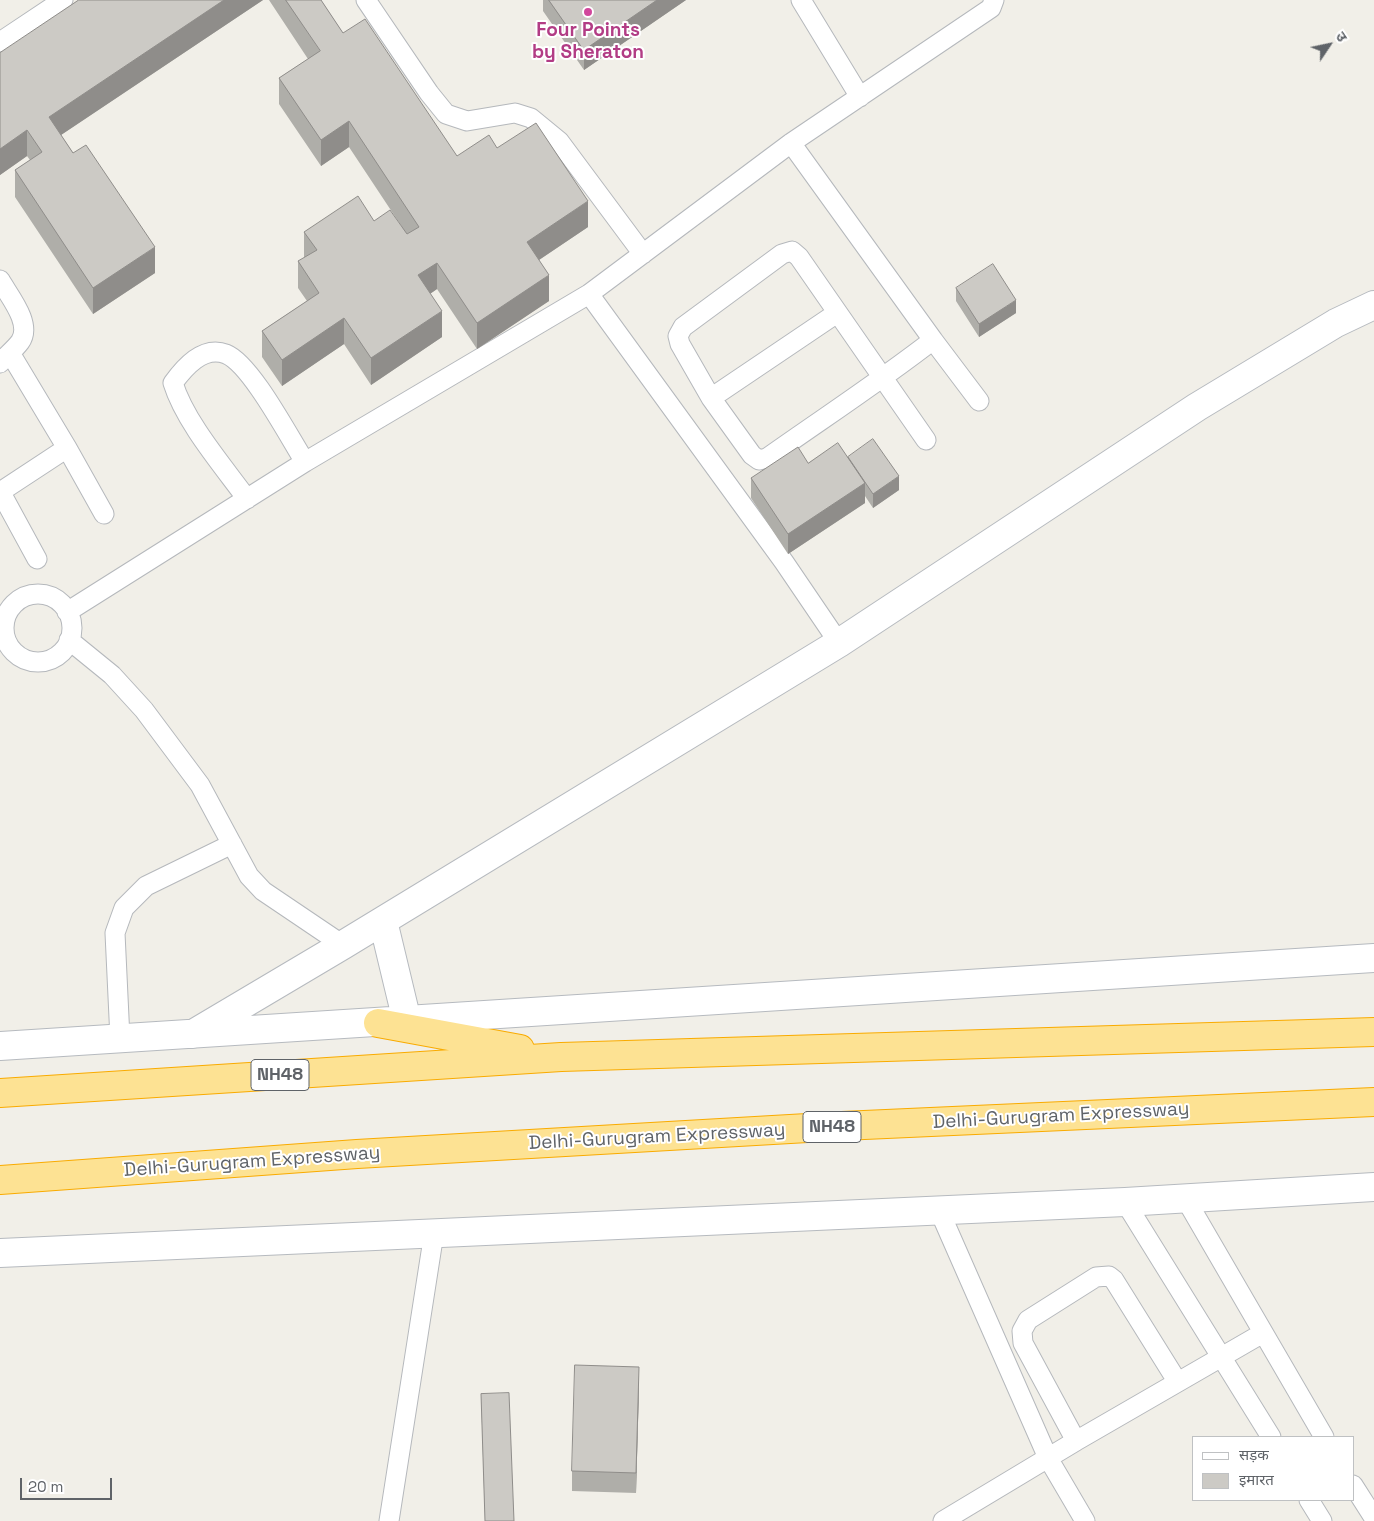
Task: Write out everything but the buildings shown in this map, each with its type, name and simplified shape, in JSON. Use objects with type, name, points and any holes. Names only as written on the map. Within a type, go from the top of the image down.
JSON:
[{"type":"highway","points":[[378,1023],[560,1057]]},
{"type":"highway","name":"NH48","points":[[0,1093],[560,1057],[1374,1032]]},
{"type":"highway","name":"Delhi-Gurugram Expressway","points":[[0,1180],[357,1154],[842,1126],[1374,1102]]},
{"type":"main road","points":[[193,1034],[384,921],[839,643],[1197,407],[1336,322],[1374,305]]},
{"type":"main road","points":[[384,921],[408,1021]]},
{"type":"main road","points":[[0,1046],[1374,958]]},
{"type":"main road","points":[[0,1253],[1125,1202],[1374,1187]]},
{"type":"lane","points":[[0,42],[64,0]]},
{"type":"lane","points":[[366,0],[429,93],[446,114],[467,121],[515,113],[531,118],[559,141],[643,254]]},
{"type":"lane","points":[[801,0],[860,97]]},
{"type":"lane","points":[[67,612],[305,462],[589,294],[791,143],[991,8],[994,0]]},
{"type":"lane","points":[[791,143],[979,401]]},
{"type":"lane","points":[[926,440],[883,377],[799,257],[792,251],[782,254],[683,327],[678,336],[680,344],[711,398],[752,455],[759,460],[766,458],[883,377],[933,340]]},
{"type":"lane","points":[[0,280],[21,316],[24,331],[21,341],[5,358],[67,448],[104,514]]},
{"type":"lane","points":[[589,294],[778,554],[839,643]]},
{"type":"lane","points":[[711,398],[838,313]]},
{"type":"lane","points":[[248,499],[218,459],[177,398],[173,383],[186,364],[215,352],[227,354],[248,373],[305,462]]},
{"type":"lane","points":[[37,559],[0,492],[67,448]]},
{"type":"lane","points":[[32,594],[44,595],[55,599],[67,612],[72,626],[70,640],[60,654],[51,660],[30,661],[20,657],[11,649],[6,639],[3,611],[32,594]]},
{"type":"lane","points":[[70,640],[112,675],[144,710],[200,785],[249,876],[263,891],[344,945]]},
{"type":"lane","points":[[120,1039],[115,933],[124,908],[146,886],[232,844]]},
{"type":"lane","points":[[1185,1198],[1323,1436]]},
{"type":"lane","points":[[1125,1202],[1270,1436]]},
{"type":"lane","points":[[939,1210],[1048,1458],[1085,1521]]},
{"type":"lane","points":[[389,1521],[434,1233]]},
{"type":"lane","points":[[1076,1441],[1023,1343],[1022,1331],[1028,1320],[1090,1281],[1103,1275],[1114,1280],[1177,1381]]},
{"type":"lane","points":[[943,1521],[1177,1381],[1263,1333]]},
{"type":"lane","points":[[1354,1487],[1374,1518]]},
{"type":"lane","points":[[1310,1501],[1322,1521]]},
{"type":"place","name":"Four Points by Sheraton","points":[[588,12]]}]
